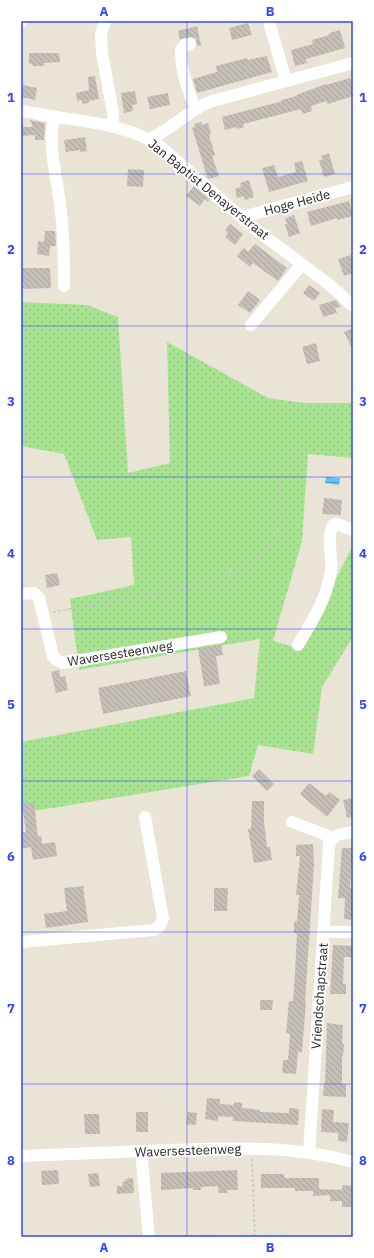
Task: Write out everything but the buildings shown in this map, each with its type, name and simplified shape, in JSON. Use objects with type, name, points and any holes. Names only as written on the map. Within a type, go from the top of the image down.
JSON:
[{"type":"street","points":[[106,21],[101,35],[102,53],[113,113],[113,127]]},
{"type":"street","points":[[269,22],[286,81]]},
{"type":"street","points":[[190,44],[185,45],[181,50],[181,62],[192,101],[196,108]]},
{"type":"street","points":[[150,139],[168,129],[196,108],[209,102],[353,63]]},
{"type":"street","name":"Jan Baptist Denayerstraat","points":[[21,111],[113,127],[130,131],[150,139],[242,217],[331,286],[353,306]]},
{"type":"street","points":[[54,117],[52,127],[52,150],[62,213],[64,286]]},
{"type":"street","name":"Hoge Heide","points":[[242,217],[353,187]]},
{"type":"street","points":[[251,325],[302,264]]},
{"type":"street","points":[[298,644],[314,619],[329,581],[331,569],[330,530],[333,525],[336,524],[353,530]]},
{"type":"street","name":"Waversesteenweg","points":[[21,594],[34,594],[39,598],[53,656],[56,660],[63,663],[221,638]]},
{"type":"street","points":[[21,942],[154,930],[159,927],[163,919],[144,817]]},
{"type":"street","points":[[292,822],[324,834],[331,839],[336,836],[353,832]]},
{"type":"street","name":"Vriendschapstraat","points":[[309,1153],[329,845],[331,839]]},
{"type":"street","points":[[323,932],[353,932]]},
{"type":"street","name":"Waversesteenweg","points":[[21,1156],[272,1148],[309,1153],[353,1162]]},
{"type":"street","points":[[141,1151],[149,1237]]},
{"type":"path","points":[[43,614],[209,584],[248,565],[262,555],[273,544],[280,530],[283,516],[280,484],[300,453]]},
{"type":"path","points":[[252,1148],[255,1237]]},
{"type":"green space","points":[[21,302],[87,305],[118,317],[128,473],[170,463],[167,342],[268,398],[305,403],[353,403],[353,458],[308,454],[302,541],[273,641],[301,649],[353,545],[353,637],[322,687],[313,754],[258,745],[249,776],[21,813],[21,742],[254,698],[260,639],[79,670],[70,599],[134,585],[131,537],[97,540],[64,454],[21,446]]},
{"type":"green space","points":[[216,1235],[218,1237],[154,1237]]},
{"type":"water","points":[[326,477],[340,478],[339,485],[325,483]]}]
